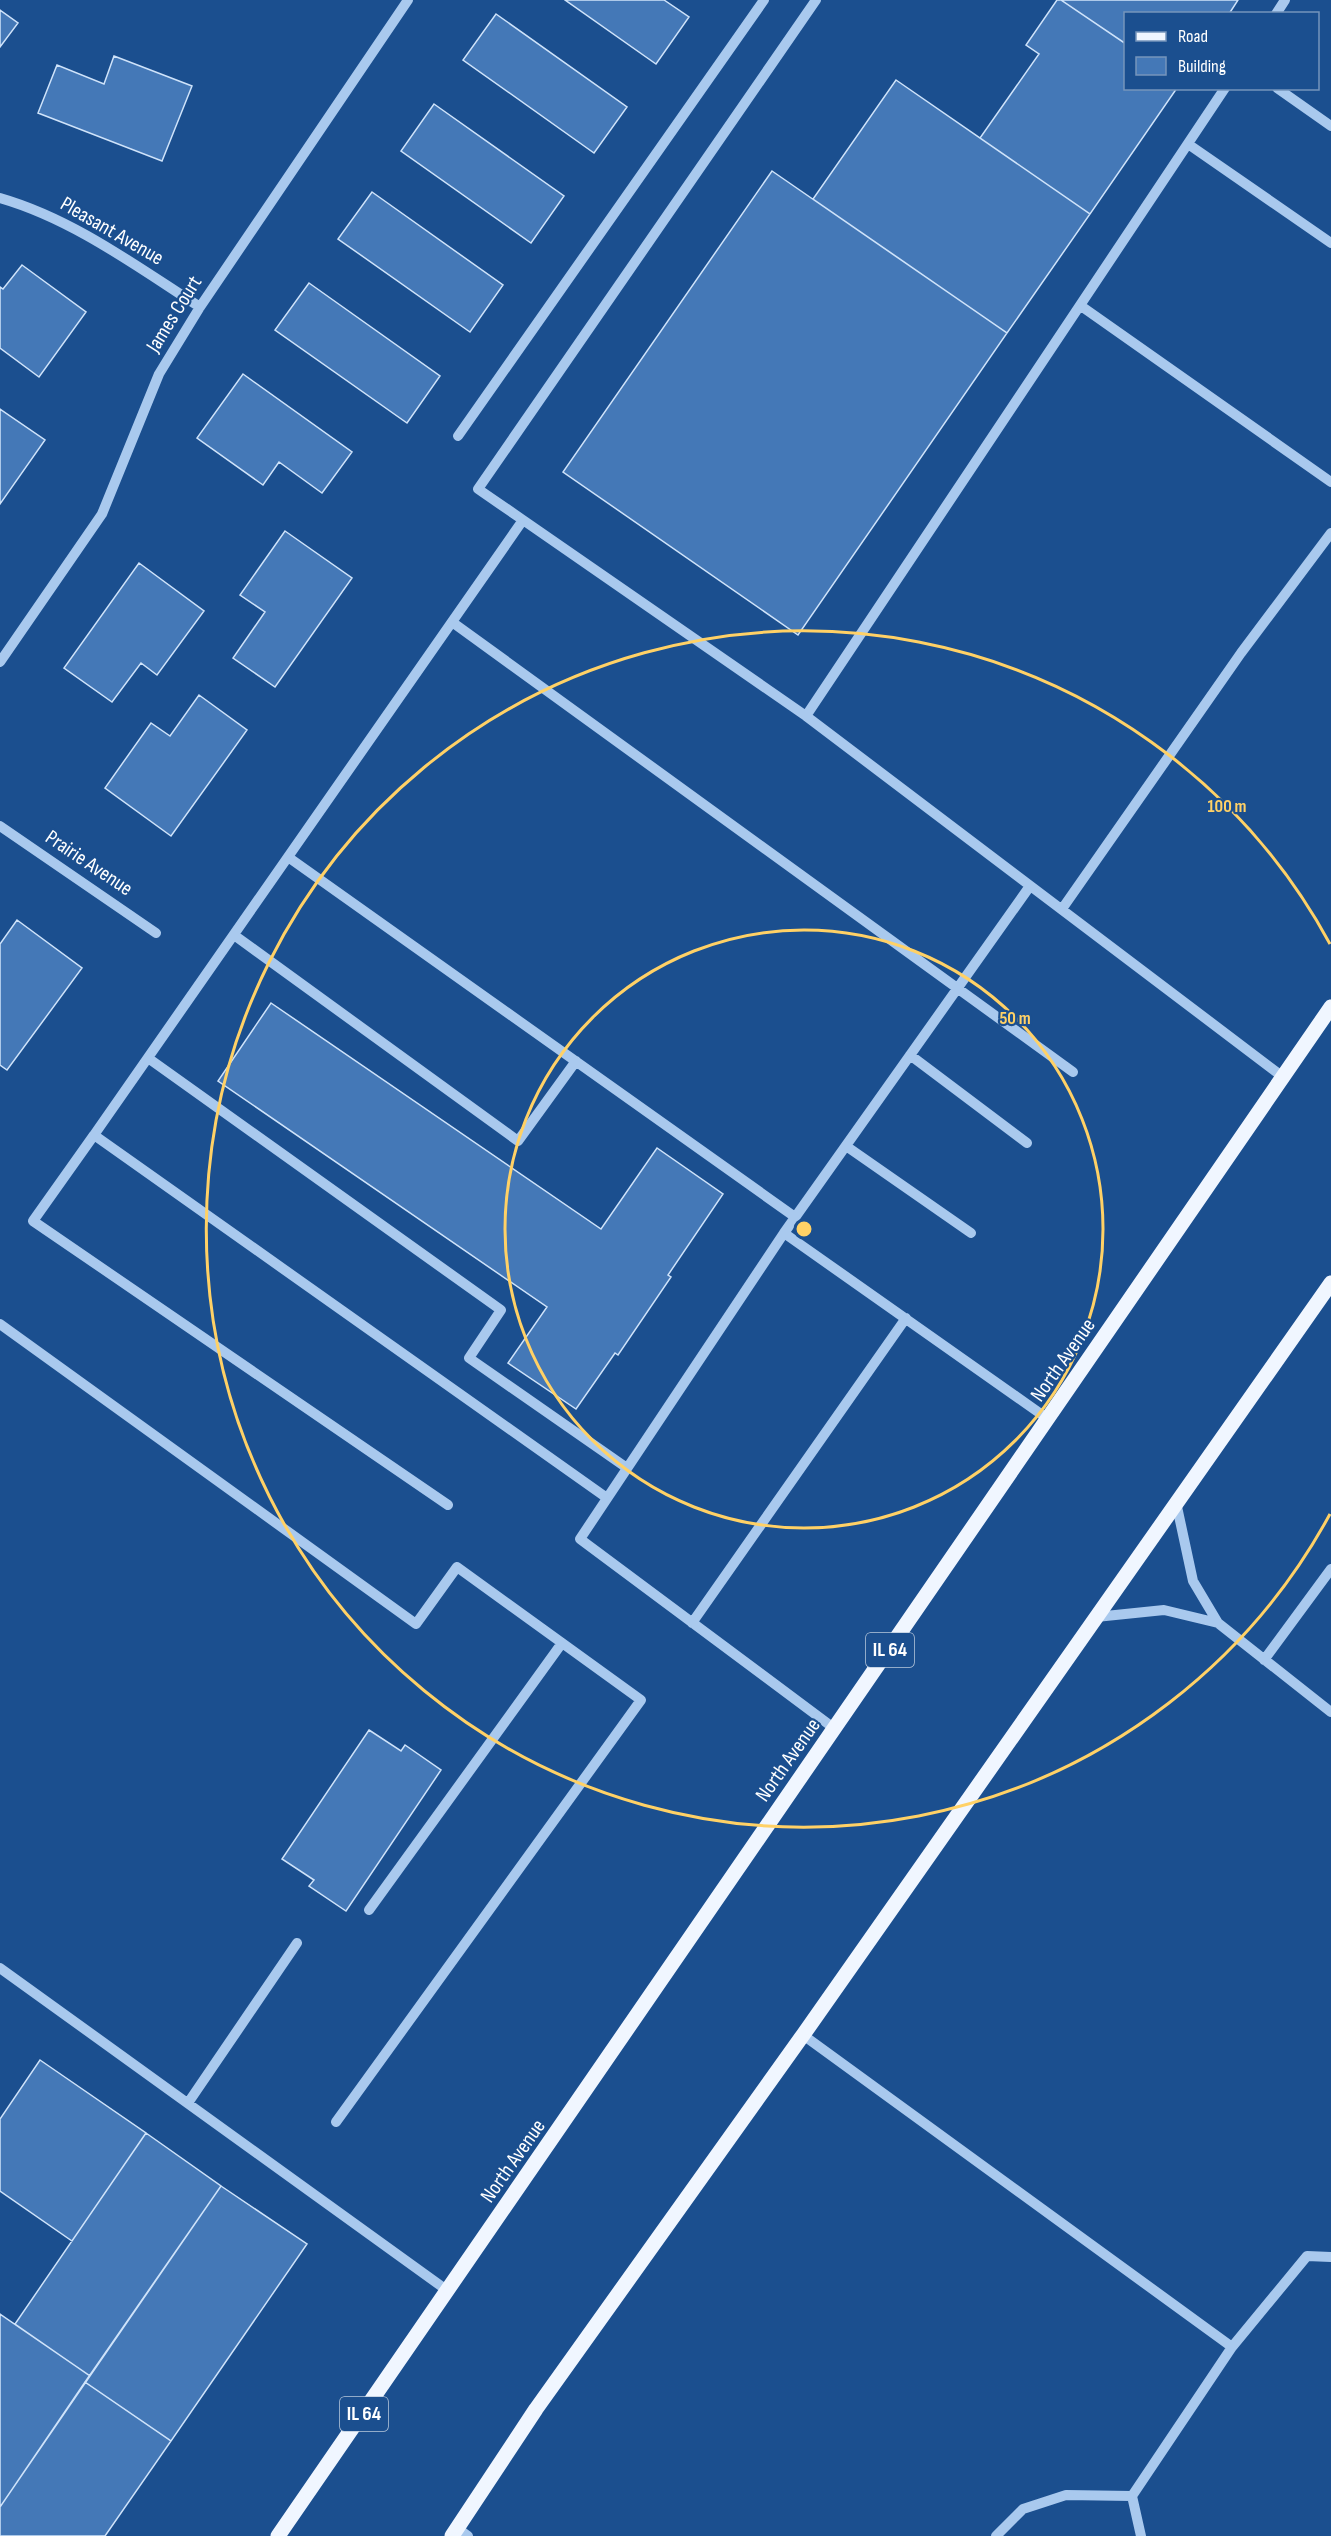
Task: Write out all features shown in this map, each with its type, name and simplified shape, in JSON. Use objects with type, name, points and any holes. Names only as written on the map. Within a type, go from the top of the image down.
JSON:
[{"type":"main road","name":"North Avenue","points":[[278,2536],[1331,1007]]},
{"type":"main road","points":[[459,2533],[536,2409],[803,2035],[1331,1283]]},
{"type":"street","name":"James Court","points":[[0,662],[102,514],[159,374],[200,307],[408,0]]},
{"type":"street","points":[[458,436],[764,0]]},
{"type":"street","points":[[816,0],[478,489],[806,716],[1283,1077]]},
{"type":"street","points":[[806,716],[1224,90]]},
{"type":"street","points":[[1280,90],[1331,126]]},
{"type":"street","points":[[1188,144],[1331,243]]},
{"type":"street","name":"Pleasant Avenue","points":[[0,198],[26,205],[91,237],[200,307]]},
{"type":"street","points":[[1081,306],[1331,482]]},
{"type":"street","points":[[448,1505],[33,1221],[523,520]]},
{"type":"street","points":[[1062,909],[1241,653],[1331,533]]},
{"type":"street","points":[[452,622],[1073,1072]]},
{"type":"street","name":"Prairie Avenue","points":[[0,826],[156,933]]},
{"type":"street","points":[[288,857],[795,1217]]},
{"type":"street","points":[[835,1729],[580,1539],[795,1217],[1030,886]]},
{"type":"street","points":[[234,935],[518,1140],[576,1061]]},
{"type":"street","points":[[910,1055],[1027,1143]]},
{"type":"street","points":[[148,1058],[501,1310],[469,1358],[627,1468]]},
{"type":"street","points":[[94,1135],[607,1498]]},
{"type":"street","points":[[846,1146],[971,1233]]},
{"type":"street","points":[[784,1233],[1048,1419]]},
{"type":"street","points":[[692,1623],[906,1318]]},
{"type":"street","points":[[0,1324],[416,1624],[457,1567],[641,1700],[336,2122]]},
{"type":"street","points":[[1176,1502],[1193,1581],[1218,1623],[1331,1712]]},
{"type":"street","points":[[1264,1660],[1331,1569]]},
{"type":"street","points":[[1096,1617],[1164,1610],[1218,1623]]},
{"type":"street","points":[[369,1910],[562,1643]]},
{"type":"street","points":[[188,2103],[297,1943]]},
{"type":"street","points":[[0,1968],[448,2291]]},
{"type":"street","points":[[803,2035],[1232,2347]]},
{"type":"street","points":[[1141,2536],[1132,2496],[1232,2347],[1307,2256],[1331,2257]]},
{"type":"street","points":[[996,2536],[1023,2509],[1066,2495],[1132,2496]]},
{"type":"building","points":[[565,0],[664,0],[689,17],[656,64]]},
{"type":"building","points":[[1057,0],[1061,0],[1124,43],[1124,90],[1176,90],[1090,214],[980,138],[1039,54],[1026,45]]},
{"type":"building","points":[[1061,0],[1238,0],[1230,12],[1124,12],[1124,43]]},
{"type":"building","points":[[0,10],[18,23],[0,47]]},
{"type":"building","points":[[496,14],[627,107],[594,153],[463,60]]},
{"type":"building","points":[[114,56],[192,86],[162,161],[38,113],[57,65],[104,84]]},
{"type":"building","points":[[896,80],[1090,214],[1007,333],[813,199]]},
{"type":"building","points":[[434,104],[564,196],[531,243],[401,151]]},
{"type":"building","points":[[772,171],[1007,333],[798,635],[563,472]]},
{"type":"building","points":[[372,192],[503,285],[470,332],[338,239]]},
{"type":"building","points":[[22,265],[86,312],[39,377],[0,348],[0,287],[3,289]]},
{"type":"building","points":[[309,283],[440,376],[407,423],[275,330]]},
{"type":"building","points":[[243,374],[352,452],[322,493],[279,462],[263,485],[197,438]]},
{"type":"building","points":[[0,409],[45,440],[0,504]]},
{"type":"building","points":[[285,531],[352,578],[275,687],[233,658],[265,612],[240,595]]},
{"type":"building","points":[[139,563],[204,611],[157,675],[141,663],[112,702],[64,668]]},
{"type":"building","points":[[199,695],[247,730],[171,836],[105,788],[151,723],[170,736]]},
{"type":"building","points":[[17,920],[82,968],[7,1070],[0,1065],[0,944]]},
{"type":"building","points":[[271,1003],[601,1229],[657,1148],[723,1194],[668,1275],[671,1277],[618,1355],[615,1353],[576,1409],[508,1363],[547,1307],[218,1081]]},
{"type":"building","points":[[369,1730],[401,1751],[405,1745],[441,1770],[346,1911],[309,1886],[314,1880],[282,1859]]},
{"type":"building","points":[[40,2060],[146,2133],[72,2241],[0,2191],[0,2119]]},
{"type":"building","points":[[146,2133],[221,2186],[90,2376],[15,2324]]},
{"type":"building","points":[[221,2186],[307,2244],[171,2441],[85,2382]]},
{"type":"building","points":[[0,2314],[90,2376],[0,2507]]},
{"type":"building","points":[[85,2382],[171,2441],[105,2536],[0,2536],[0,2507]]}]
